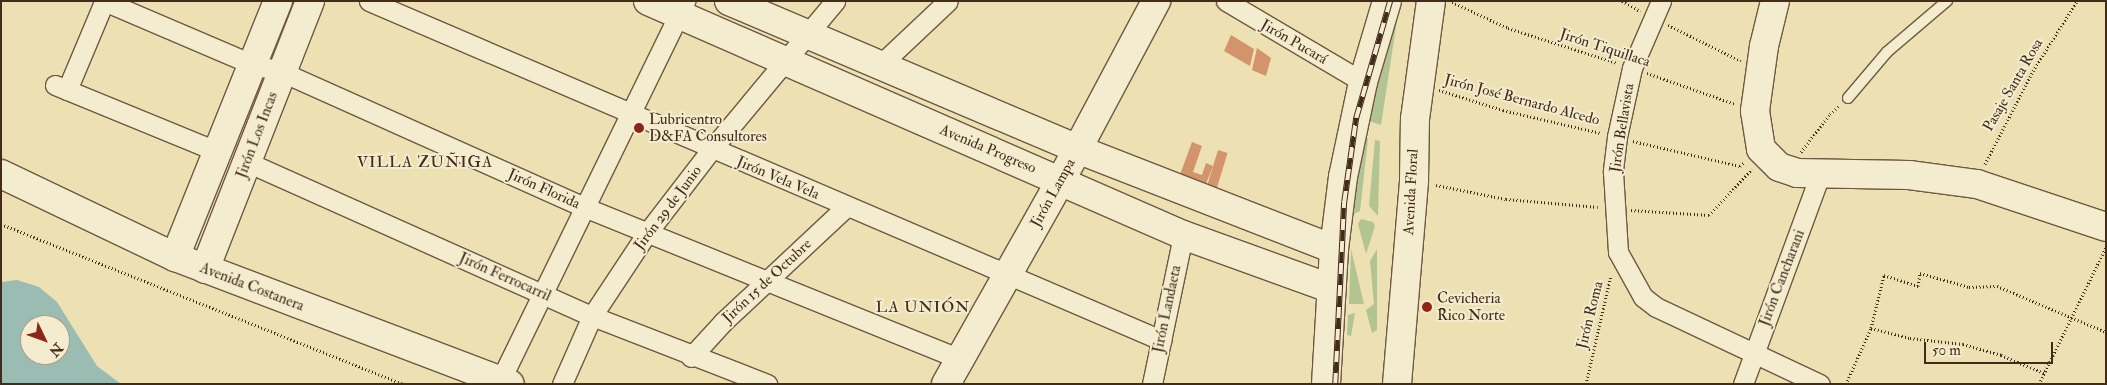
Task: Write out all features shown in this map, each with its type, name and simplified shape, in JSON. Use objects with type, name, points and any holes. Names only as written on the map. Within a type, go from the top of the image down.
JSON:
[{"type":"street","name":"Jirón Los Incas","points":[[175,257],[278,1]]},
{"type":"street","name":"Jirón Los Incas","points":[[205,270],[310,1]]},
{"type":"street","name":"Jirón Vela Vela","points":[[369,1],[630,113],[711,150],[1160,340]]},
{"type":"street","name":"Avenida Progreso","points":[[648,1],[683,8],[784,62],[1061,180],[1183,235],[1332,289]]},
{"type":"street","points":[[729,1],[805,36],[880,65],[1077,149],[1334,249]]},
{"type":"street","name":"Jirón 29 de Junio","points":[[562,384],[592,316],[647,233],[711,150],[835,1]]},
{"type":"street","points":[[880,65],[948,1]]},
{"type":"street","name":"Jirón Lampa","points":[[946,384],[1061,180],[1156,1]]},
{"type":"street","name":"Jirón Pucará","points":[[1226,1],[1363,82]]},
{"type":"street","points":[[1326,384],[1334,249],[1342,177],[1363,82],[1387,1]]},
{"type":"street","name":"Avenida Floral","points":[[1397,384],[1414,180],[1418,83],[1432,1]]},
{"type":"street","points":[[1775,1],[1764,46],[1755,111],[1770,158],[1796,173],[1916,175],[1977,184],[2106,227]]},
{"type":"street","name":"Jirón Florida","points":[[104,2],[252,64],[282,72],[584,207],[960,359]]},
{"type":"street","points":[[104,2],[61,87],[218,152]]},
{"type":"street","points":[[505,382],[542,293],[683,8]]},
{"type":"street","name":"Jirón Bellavista","points":[[1656,9],[1632,68],[1617,137],[1613,172],[1618,252],[1643,297],[1670,315],[1820,384]]},
{"type":"street","name":"Jirón Ferrocarril","points":[[247,162],[592,316],[691,357],[767,384]]},
{"type":"street","name":"Jirón Cancharani","points":[[1742,384],[1821,172]]},
{"type":"street","name":"Avenida Costanera","points":[[1,174],[205,270],[505,382]]},
{"type":"street","name":"Jirón 15 de Octubre","points":[[691,357],[767,280],[846,207]]},
{"type":"street","name":"Jirón Landaeta","points":[[1152,384],[1183,235]]},
{"type":"lane","points":[[1848,98],[1887,52],[1947,1]]},
{"type":"path","name":"Jirón Tiquillaca","points":[[1451,1],[1508,28],[1632,68],[1755,111]]},
{"type":"path","points":[[1622,1],[1656,9],[1761,72]]},
{"type":"path","name":"Pasaje Santa Rosa","points":[[1977,184],[2009,114],[2077,1]]},
{"type":"path","name":"Jirón José Bernardo Alcedo","points":[[1418,83],[1503,110],[1740,166],[1770,158]]},
{"type":"path","points":[[1770,158],[1795,159],[1820,130],[1830,114],[1848,98]]},
{"type":"path","points":[[1,224],[403,384]]},
{"type":"path","points":[[2039,384],[2106,247]]},
{"type":"path","name":"Jirón Roma","points":[[1586,384],[1603,304],[1618,252]]},
{"type":"path","points":[[1846,384],[1872,328],[1884,275],[1918,286],[1920,273],[1969,287],[1998,286],[2106,332]]},
{"type":"path","points":[[1872,328],[1910,338],[1962,344],[2001,354],[2044,373]]},
{"type":"green space","points":[[1400,1],[1381,125],[1366,120]]},
{"type":"green space","points":[[1361,139],[1368,139],[1360,211],[1354,214]]},
{"type":"green space","points":[[1375,140],[1380,141],[1378,216],[1369,206]]},
{"type":"green space","points":[[1361,219],[1373,222],[1375,226],[1366,254],[1358,224]]},
{"type":"green space","points":[[1351,249],[1364,304],[1349,304]]},
{"type":"green space","points":[[1377,249],[1377,330],[1372,333],[1366,310],[1374,304],[1370,261]]},
{"type":"green space","points":[[1355,313],[1351,336],[1347,335],[1348,315]]},
{"type":"water","points":[[17,280],[39,287],[57,302],[65,315],[20,315],[20,365],[70,365],[70,323],[97,366],[121,384],[1,384],[1,282]]},
{"type":"building","points":[[1231,35],[1254,49],[1250,66],[1224,51]]},
{"type":"building","points":[[1257,48],[1271,58],[1266,76],[1252,70]]},
{"type":"building","points":[[1192,142],[1202,146],[1193,172],[1202,175],[1206,163],[1213,166],[1204,189],[1178,180]]},
{"type":"building","points":[[1218,150],[1228,153],[1215,195],[1205,192]]},
{"type":"railway","points":[[1335,384],[1344,202],[1356,118],[1390,1]]},
{"type":"place","name":"Lubricentro D&FA Consultores","points":[[639,128]]},
{"type":"place","name":"Cevicheria Rico Norte","points":[[1427,307]]},
{"type":"district","name":"VILLA ZUÑIGA","points":[[425,162]]},
{"type":"district","name":"LA UNIÓN","points":[[923,307]]}]
